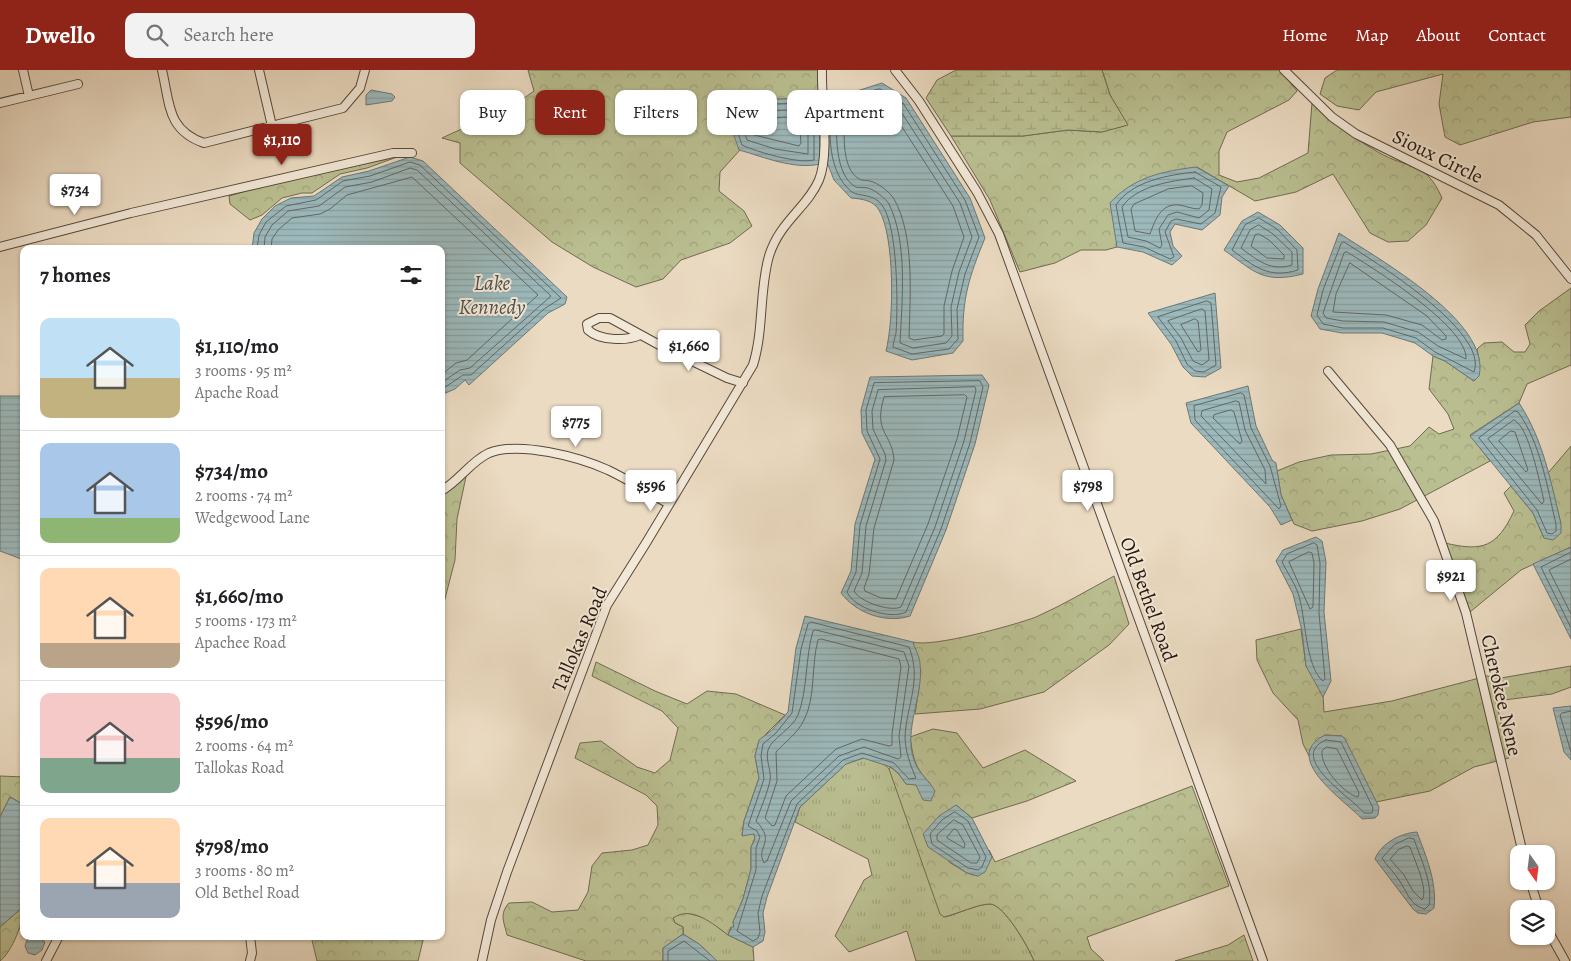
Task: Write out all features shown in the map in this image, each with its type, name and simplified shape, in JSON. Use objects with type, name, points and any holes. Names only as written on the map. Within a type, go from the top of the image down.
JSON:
[{"type":"street","points":[[23,70],[29,96]]},
{"type":"street","points":[[162,70],[173,118],[187,137],[204,143],[344,108],[360,88],[365,70]]},
{"type":"street","points":[[259,70],[272,126]]},
{"type":"street","name":"Tallokas Road","points":[[482,961],[497,901],[598,624],[607,605],[753,365],[758,345],[766,271],[774,243],[785,223],[817,184],[824,163],[822,70]]},
{"type":"street","name":"Old Bethel Road","points":[[896,70],[919,101],[977,192],[999,234],[1263,961]]},
{"type":"street","name":"Sioux Circle","points":[[1284,70],[1332,117],[1356,134],[1499,205],[1536,235],[1571,279]]},
{"type":"street","points":[[0,103],[78,84]]},
{"type":"street","points":[[0,247],[154,208],[393,153],[412,153]]},
{"type":"street","points":[[640,335],[629,338],[595,336],[588,330],[588,324],[600,318],[610,318],[727,378],[743,383]]},
{"type":"street","name":"Cherokee Nene","points":[[1328,371],[1390,445],[1434,521],[1466,612],[1521,845]]},
{"type":"street","points":[[445,489],[454,484],[477,461],[487,454],[514,449],[567,456],[596,466],[668,504]]},
{"type":"street","points":[[46,961],[57,940]]},
{"type":"street","points":[[250,940],[252,952],[250,961]]},
{"type":"street","points":[[1555,943],[1565,961]]},
{"type":"green space","points":[[528,70],[818,70],[819,90],[787,90],[787,99],[777,99],[777,90],[707,90],[707,135],[742,135],[740,150],[720,172],[719,191],[744,211],[752,226],[730,243],[681,260],[663,279],[636,287],[593,267],[552,242],[460,163],[460,143],[442,138],[460,130],[460,135],[525,135],[525,98],[534,91]]},
{"type":"green space","points":[[956,70],[1102,70],[1110,95],[1128,125],[1102,132],[1068,130],[1023,136],[951,136],[926,98],[937,80]]},
{"type":"green space","points":[[1102,70],[1280,70],[1297,91],[1289,100],[1227,132],[1219,151],[1219,175],[1237,182],[1259,178],[1308,153],[1312,103],[1369,147],[1389,158],[1422,171],[1436,186],[1442,198],[1426,225],[1408,241],[1388,242],[1370,233],[1333,174],[1296,192],[1255,201],[1197,167],[1116,230],[1117,247],[1106,250],[1081,250],[1055,263],[1020,272],[990,200],[951,136],[1023,136],[1068,130],[1101,132],[1127,125],[1110,95]]},
{"type":"green space","points":[[1337,70],[1571,70],[1571,117],[1533,122],[1460,145],[1445,137],[1439,104],[1443,74],[1376,92],[1359,110],[1337,106],[1320,94],[1325,78]]},
{"type":"green space","points":[[397,157],[367,168],[340,174],[312,193],[302,193],[282,198],[262,215],[250,220],[230,204],[229,196],[264,186]]},
{"type":"green space","points":[[1571,288],[1571,365],[1527,384],[1519,403],[1470,435],[1490,461],[1400,509],[1362,521],[1312,531],[1294,524],[1281,495],[1277,471],[1299,462],[1331,455],[1371,454],[1410,446],[1429,427],[1439,434],[1454,429],[1448,414],[1429,389],[1433,356],[1445,361],[1474,381],[1479,359],[1477,349],[1484,343],[1502,342],[1514,352],[1525,352],[1530,344],[1525,325],[1539,311]]},
{"type":"green space","points":[[1571,446],[1571,547],[1521,570],[1470,612],[1445,543],[1469,547],[1487,544],[1495,539],[1508,523],[1514,511],[1504,493],[1511,486],[1533,513],[1544,538],[1561,524],[1548,473]]},
{"type":"green space","points":[[467,472],[457,519],[455,560],[445,599],[445,483]]},
{"type":"green space","points":[[1114,576],[1129,624],[1109,645],[1044,692],[980,709],[915,714],[919,688],[913,642],[937,642],[955,639],[1025,621],[1056,608]]},
{"type":"green space","points":[[1301,629],[1306,666],[1323,694],[1324,712],[1392,701],[1487,676],[1501,678],[1571,666],[1571,687],[1552,694],[1496,701],[1509,758],[1474,767],[1430,791],[1376,802],[1342,736],[1325,735],[1310,749],[1309,756],[1303,744],[1298,720],[1273,693],[1257,660],[1256,640]]},
{"type":"green space","points":[[596,662],[655,691],[687,704],[707,691],[736,694],[785,715],[759,741],[755,756],[759,778],[744,821],[742,835],[754,834],[755,839],[751,847],[751,869],[743,899],[733,922],[734,928],[731,927],[728,935],[695,915],[680,915],[673,918],[675,923],[683,927],[683,934],[663,948],[663,961],[586,961],[507,935],[504,922],[504,911],[509,903],[532,902],[552,912],[578,910],[588,892],[592,866],[602,853],[632,850],[648,845],[658,825],[657,806],[646,795],[575,758],[580,743],[601,741],[637,767],[655,773],[670,760],[678,728],[662,711],[592,676]]},
{"type":"green space","points":[[933,729],[957,733],[983,768],[1025,750],[1076,781],[1027,801],[972,818],[956,805],[949,862],[967,873],[978,876],[992,857],[989,850],[995,862],[1192,786],[1229,886],[1087,937],[1091,949],[1104,961],[1034,961],[1022,937],[1009,919],[996,906],[990,904],[944,917],[940,914],[889,769],[890,767],[898,773],[906,784],[930,783],[921,773],[916,762],[910,737]]},
{"type":"green space","points":[[864,758],[882,764],[891,771],[945,917],[980,906],[990,904],[996,906],[1009,919],[1034,961],[916,961],[907,931],[849,952],[835,936],[864,880],[872,875],[868,859],[795,822],[800,807],[846,764]]},
{"type":"green space","points":[[0,776],[20,777],[20,803],[10,797],[0,817]]},
{"type":"green space","points":[[20,910],[20,925],[16,936],[9,951],[0,961],[0,927]]},
{"type":"green space","points":[[688,913],[708,919],[728,935],[753,947],[754,961],[717,961],[699,944],[683,934],[683,927],[675,923],[673,918],[679,914]]},
{"type":"green space","points":[[1244,935],[1253,961],[1175,961],[1228,945]]},
{"type":"green space","points":[[312,940],[423,940],[418,961],[317,961]]},
{"type":"water","points":[[882,83],[893,90],[860,90]]},
{"type":"water","points":[[371,90],[392,94],[395,97],[392,101],[366,105],[366,95]]},
{"type":"water","points":[[902,96],[906,98],[970,198],[985,238],[975,264],[965,300],[963,341],[953,353],[912,360],[886,351],[891,320],[892,279],[888,239],[884,223],[879,210],[874,204],[851,198],[834,180],[827,162],[826,135],[902,135]]},
{"type":"water","points":[[777,99],[787,99],[787,135],[820,135],[820,164],[790,164],[739,150],[734,135],[777,135]]},
{"type":"water","name":"Lake Kennedy","points":[[410,157],[423,161],[567,297],[565,304],[548,313],[469,385],[465,380],[455,389],[445,393],[445,245],[252,245],[254,233],[262,219],[275,206],[291,198],[314,196],[342,177],[369,171]]},
{"type":"water","points":[[1196,167],[1229,186],[1222,197],[1220,215],[1202,230],[1175,224],[1170,232],[1173,246],[1182,256],[1172,265],[1143,252],[1117,247],[1110,203],[1119,194],[1139,181],[1161,173]]},
{"type":"water","points":[[1258,212],[1280,225],[1303,248],[1303,274],[1278,278],[1269,277],[1252,270],[1224,250],[1242,221]]},
{"type":"water","points":[[1339,233],[1404,275],[1451,314],[1468,335],[1478,355],[1479,376],[1474,381],[1415,343],[1382,333],[1342,333],[1320,329],[1311,316],[1318,289]]},
{"type":"water","points":[[1215,293],[1221,368],[1205,377],[1192,376],[1183,367],[1171,344],[1148,313]]},
{"type":"water","points":[[982,375],[989,385],[975,444],[946,530],[910,616],[891,619],[882,618],[863,611],[847,600],[841,593],[851,571],[855,524],[875,459],[862,433],[861,410],[870,377]]},
{"type":"water","points":[[1248,386],[1256,426],[1272,460],[1276,463],[1281,495],[1292,520],[1281,525],[1270,507],[1191,423],[1186,403]]},
{"type":"water","points":[[0,396],[20,396],[20,558],[0,551]]},
{"type":"water","points":[[1519,403],[1540,446],[1554,492],[1561,524],[1561,533],[1553,540],[1544,538],[1533,513],[1470,436]]},
{"type":"water","points":[[1316,537],[1322,541],[1326,562],[1324,612],[1331,681],[1323,697],[1306,666],[1302,631],[1293,594],[1276,561],[1283,550]]},
{"type":"water","points":[[1571,547],[1571,639],[1533,564]]},
{"type":"water","points":[[805,616],[913,642],[919,659],[920,676],[912,724],[911,748],[916,765],[935,791],[931,801],[923,800],[916,785],[906,784],[891,767],[863,758],[846,764],[800,807],[767,897],[763,913],[765,932],[763,941],[753,947],[728,935],[732,927],[734,927],[733,922],[743,899],[751,869],[751,847],[755,839],[754,834],[742,836],[744,821],[759,778],[755,756],[759,740],[772,730],[788,712],[796,648]]},
{"type":"water","points":[[1571,706],[1571,760],[1564,752],[1553,708]]},
{"type":"water","points":[[1325,735],[1342,736],[1345,739],[1379,807],[1378,815],[1375,818],[1362,819],[1331,791],[1312,767],[1309,755],[1313,744]]},
{"type":"water","points":[[10,797],[20,803],[20,910],[0,927],[0,817]]},
{"type":"water","points":[[956,805],[972,818],[992,857],[985,872],[978,876],[967,873],[928,847],[923,834],[939,816]]},
{"type":"water","points":[[1417,832],[1430,869],[1434,888],[1434,908],[1426,914],[1418,913],[1413,909],[1375,859],[1382,848],[1392,840],[1405,834]]},
{"type":"water","points":[[683,934],[699,944],[717,961],[663,961],[663,948]]},
{"type":"water","points":[[27,940],[42,940],[45,942],[42,950],[35,955],[28,953],[25,946]]}]
